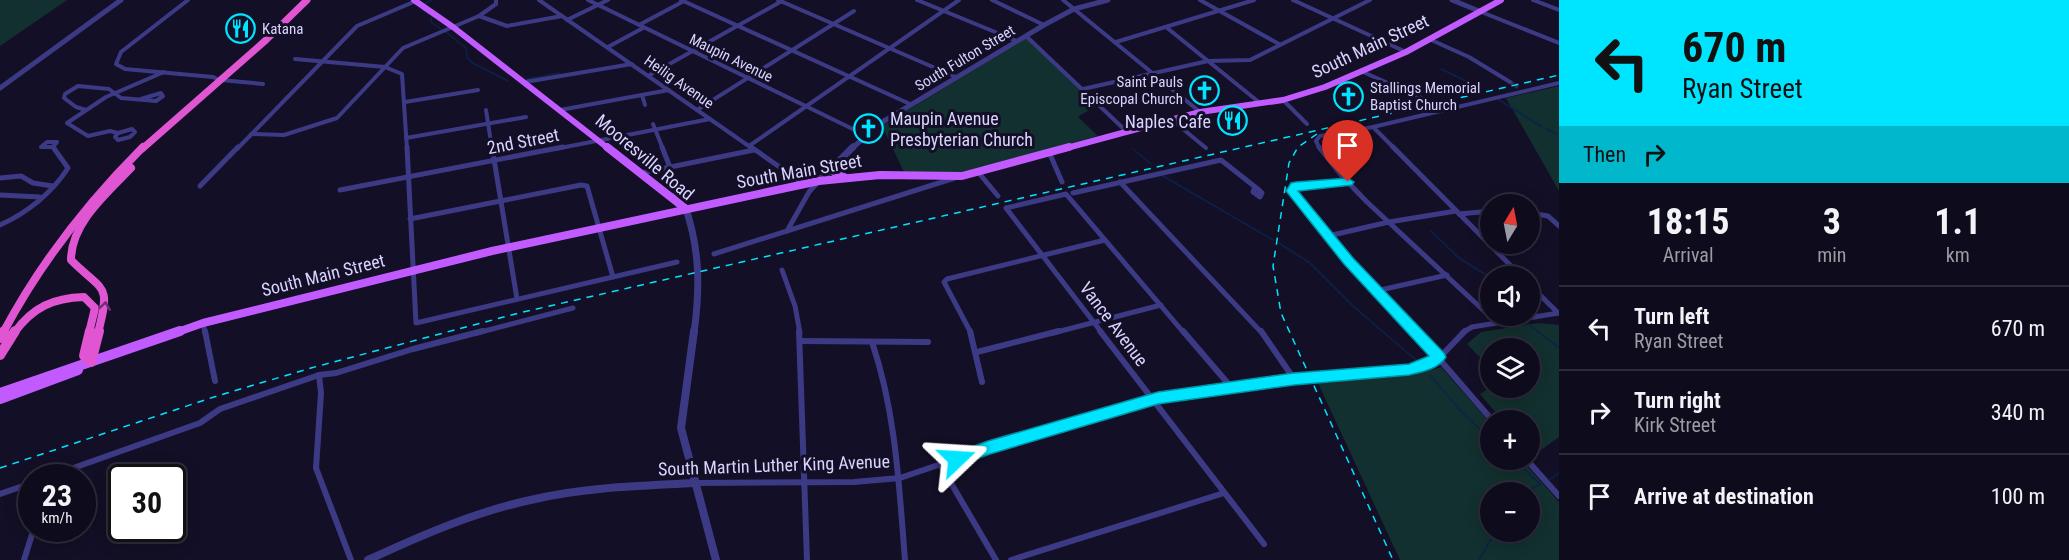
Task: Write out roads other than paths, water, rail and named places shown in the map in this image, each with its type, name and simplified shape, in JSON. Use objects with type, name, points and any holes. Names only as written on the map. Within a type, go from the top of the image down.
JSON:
[{"type":"highway","points":[[0,338],[46,259],[91,203],[132,159],[250,54],[305,0]]},
{"type":"highway","points":[[0,353],[31,293],[64,244],[101,197],[151,146],[217,85],[219,80]]},
{"type":"highway","points":[[0,353],[17,325],[36,308],[63,298],[84,297],[95,308],[84,356],[91,362],[106,303],[106,294],[103,286],[71,260],[70,247],[79,229],[151,146]]},
{"type":"main road","name":"South Main Street","points":[[0,393],[203,323],[508,248],[819,181],[880,175],[963,176],[1200,112],[1283,100],[1363,72],[1406,52],[1501,0]]},
{"type":"main road","name":"Mooresville Road","points":[[415,1],[525,82],[686,209]]},
{"type":"main road","points":[[832,168],[836,174],[844,178]]},
{"type":"main road","points":[[660,214],[670,205],[671,197]]},
{"type":"main road","name":"South Main Street","points":[[0,399],[74,372],[91,362]]},
{"type":"street","points":[[0,88],[121,0]]},
{"type":"street","points":[[188,0],[117,57],[116,64],[121,68],[263,84]]},
{"type":"street","points":[[251,134],[284,135],[337,118],[404,48],[479,16],[496,3],[496,0]]},
{"type":"street","name":"Heilig Avenue","points":[[539,0],[804,184]]},
{"type":"street","name":"Maupin Avenue","points":[[588,0],[865,135]]},
{"type":"street","points":[[567,20],[608,0]]},
{"type":"street","points":[[608,47],[684,0],[911,104]]},
{"type":"street","points":[[648,76],[780,0],[957,77]]},
{"type":"street","points":[[917,0],[1017,41]]},
{"type":"street","points":[[749,146],[959,0]]},
{"type":"street","points":[[992,0],[1044,25]]},
{"type":"street","points":[[1063,0],[1200,112]]},
{"type":"street","name":"South Fulton Street","points":[[819,181],[865,135],[911,104],[1074,9],[1108,0]]},
{"type":"street","points":[[1200,0],[1280,45]]},
{"type":"street","points":[[1116,42],[1254,0]]},
{"type":"street","points":[[1293,0],[1406,52]]},
{"type":"street","points":[[1083,88],[1208,61],[1250,60],[1370,0]]},
{"type":"street","points":[[1452,0],[1558,42]]},
{"type":"street","points":[[1533,0],[1559,10]]},
{"type":"street","points":[[200,186],[361,23],[415,1]]},
{"type":"street","points":[[697,110],[854,12]]},
{"type":"street","points":[[479,16],[507,26],[562,16]]},
{"type":"street","points":[[1166,27],[1260,103]]},
{"type":"street","points":[[1026,36],[1126,131]]},
{"type":"street","points":[[1429,39],[1468,57],[1510,82]]},
{"type":"street","points":[[295,59],[385,67],[402,74],[416,323],[677,262]]},
{"type":"street","points":[[525,82],[632,64]]},
{"type":"street","points":[[1363,72],[1424,99]]},
{"type":"street","points":[[118,133],[110,131],[88,136],[67,123],[114,93],[162,73]]},
{"type":"street","points":[[1480,307],[1348,182],[1318,148],[1317,139],[1328,134],[1373,127],[1559,83]]},
{"type":"street","points":[[86,110],[76,107],[64,98],[65,94],[78,86],[109,89],[121,98],[141,99]]},
{"type":"street","points":[[1518,87],[1525,91]]},
{"type":"street","points":[[405,102],[478,90]]},
{"type":"street","points":[[560,110],[669,90]]},
{"type":"street","points":[[642,95],[645,105]]},
{"type":"street","points":[[1283,100],[1307,124]]},
{"type":"street","points":[[486,110],[518,299]]},
{"type":"street","points":[[406,138],[526,117]]},
{"type":"street","name":"2nd Street","points":[[340,190],[654,127],[710,119]]},
{"type":"street","points":[[1172,120],[1206,148]]},
{"type":"street","points":[[654,127],[678,190],[671,197]]},
{"type":"street","points":[[1373,127],[1511,266]]},
{"type":"street","points":[[0,225],[15,218],[63,177],[68,168],[53,147]]},
{"type":"street","points":[[640,173],[754,150]]},
{"type":"street","points":[[1049,152],[1062,182]]},
{"type":"street","points":[[1231,387],[1105,240],[1069,193],[1221,159],[1256,187]]},
{"type":"street","points":[[978,172],[998,196]]},
{"type":"street","points":[[0,178],[21,176],[33,183],[53,186]]},
{"type":"street","points":[[714,254],[737,249],[963,176]]},
{"type":"street","points":[[787,231],[809,192],[819,181]]},
{"type":"street","points":[[1120,182],[1257,324],[1294,379]]},
{"type":"street","points":[[1348,182],[1296,186],[1292,191],[1376,291],[1439,357],[1484,410]]},
{"type":"street","points":[[410,219],[581,185],[587,186],[613,277]]},
{"type":"street","name":"Vance Avenue","points":[[1069,193],[1006,208],[1264,544]]},
{"type":"street","points":[[0,195],[40,197]]},
{"type":"street","name":"Mooresville Road","points":[[686,209],[692,223],[699,264],[696,311],[682,413],[685,448],[716,560]]},
{"type":"street","points":[[1328,236],[1389,222],[1457,212],[1480,211]]},
{"type":"street","points":[[1540,215],[1548,216],[1559,226]]},
{"type":"street","points":[[982,382],[972,334],[944,282],[947,279],[1105,240]]},
{"type":"street","points":[[782,270],[795,306],[801,341],[807,560]]},
{"type":"street","points":[[1376,291],[1447,275]]},
{"type":"street","points":[[1540,295],[1559,313]]},
{"type":"street","points":[[977,352],[1161,304]]},
{"type":"street","points":[[85,464],[200,423],[220,409],[319,375],[336,373],[413,349],[573,308]]},
{"type":"street","name":"South Martin Luther King Avenue","points":[[1540,316],[1559,313]]},
{"type":"street","points":[[203,323],[215,381]]},
{"type":"street","name":"South Martin Luther King Avenue","points":[[368,560],[456,522],[515,504],[601,489],[694,483],[897,478],[1152,399],[1294,379],[1422,366],[1439,357],[1467,330],[1482,326]]},
{"type":"street","points":[[801,341],[928,342]]},
{"type":"street","points":[[872,342],[882,366],[895,446],[906,560]]},
{"type":"street","points":[[319,375],[321,393],[316,468],[351,560]]},
{"type":"street","points":[[941,466],[996,560]]},
{"type":"street","points":[[1536,470],[1559,496]]},
{"type":"street","points":[[0,494],[18,488]]},
{"type":"street","points":[[1011,560],[1224,493]]},
{"type":"street","points":[[24,560],[30,542]]},
{"type":"waterway","points":[[426,3],[432,0]]},
{"type":"waterway","points":[[422,10],[429,14]]},
{"type":"waterway","points":[[432,16],[431,22],[441,29]]},
{"type":"waterway","points":[[446,32],[466,48],[467,57],[471,62],[508,81]]},
{"type":"waterway","points":[[1441,69],[1474,85]]},
{"type":"waterway","points":[[527,79],[560,73]]},
{"type":"waterway","points":[[1499,100],[1542,127]]},
{"type":"waterway","points":[[1546,129],[1559,135]]},
{"type":"waterway","points":[[1133,149],[1151,164]]},
{"type":"waterway","points":[[1163,176],[1273,240]]},
{"type":"waterway","points":[[1431,231],[1459,258],[1480,271]]},
{"type":"waterway","points":[[1279,243],[1310,263],[1353,306],[1417,361]]},
{"type":"waterway","points":[[1531,326],[1559,348]]},
{"type":"waterway","points":[[1430,375],[1480,429]]},
{"type":"waterway","points":[[1525,470],[1538,482]]},
{"type":"waterway","points":[[1549,480],[1559,473]]},
{"type":"waterway","points":[[1540,484],[1545,482]]},
{"type":"waterway","points":[[1479,560],[1490,542]]},
{"type":"tunnel","points":[[1510,82],[1518,87]]},
{"type":"railway","points":[[0,468],[217,396],[311,368],[519,313],[1559,75]]},
{"type":"railway","points":[[1317,134],[1298,147],[1289,163],[1273,266],[1281,313],[1393,560]]},
{"type":"place","name":"Katana","points":[[241,29]]},
{"type":"place","name":"Saint Pauls Episcopal Church","points":[[1204,91]]},
{"type":"place","name":"Stallings Memorial Baptist Church","points":[[1349,97]]},
{"type":"place","name":"Naples Cafe","points":[[1232,121]]},
{"type":"place","name":"Maupin Avenue Presbyterian Church","points":[[869,128]]}]
